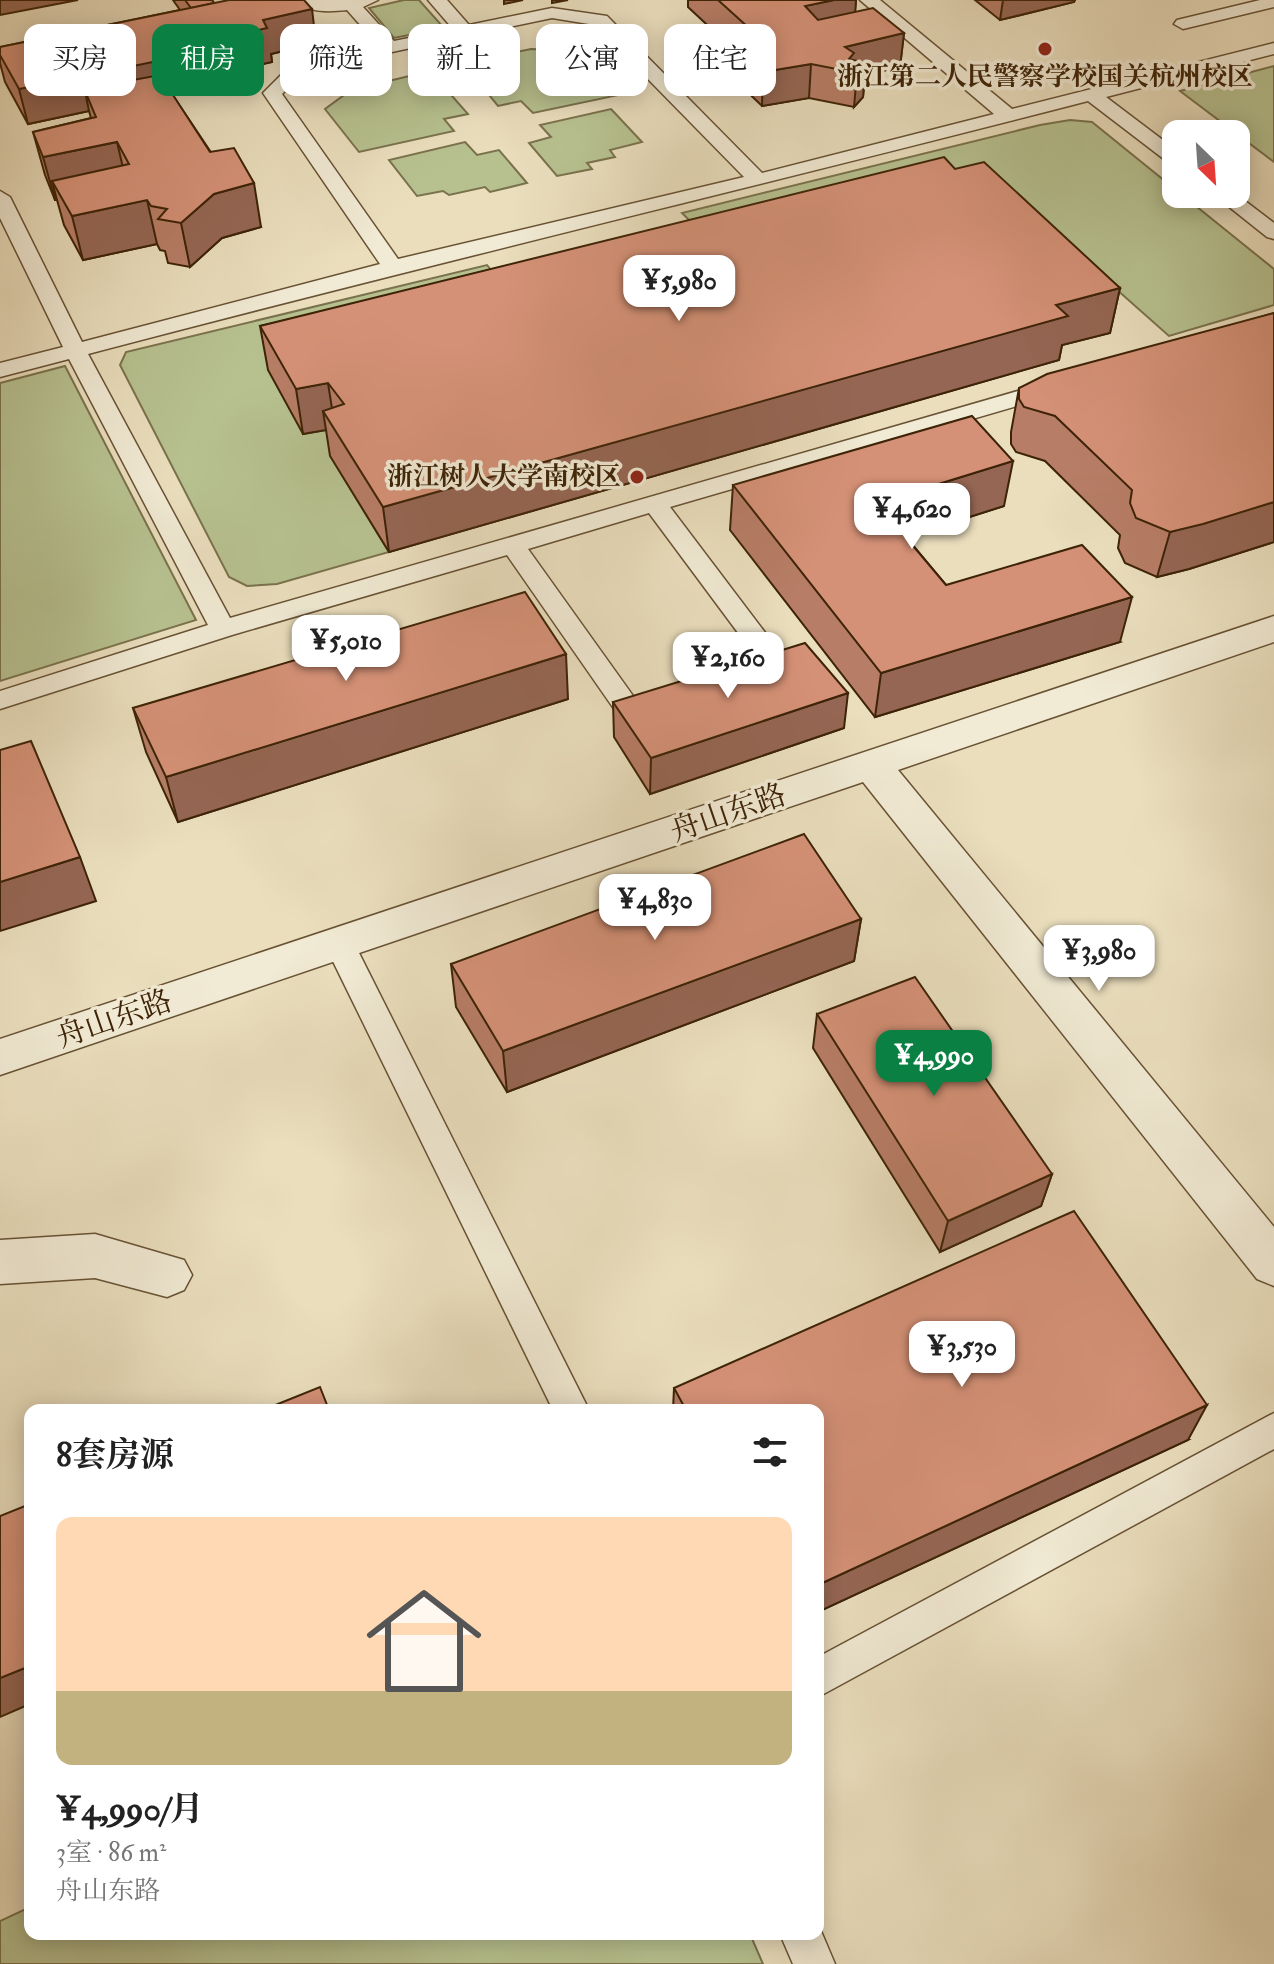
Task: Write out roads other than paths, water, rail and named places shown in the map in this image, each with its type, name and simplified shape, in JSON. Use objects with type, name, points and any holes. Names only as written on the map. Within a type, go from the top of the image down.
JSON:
[{"type":"street","name":"舟山东路","points":[[0,1057],[1274,629]]},
{"type":"street","points":[[871,764],[1274,1264]]},
{"type":"street","points":[[0,1262],[95,1256],[167,1275]]},
{"type":"lane","points":[[437,0],[459,24]]},
{"type":"lane","points":[[869,0],[1008,116]]},
{"type":"lane","points":[[303,6],[360,2],[374,24]]},
{"type":"lane","points":[[1183,24],[1274,2]]},
{"type":"lane","points":[[495,24],[552,13],[601,20],[758,180]]},
{"type":"lane","points":[[0,370],[393,267],[758,180],[1274,48]]},
{"type":"lane","points":[[280,86],[272,93],[393,267]]},
{"type":"lane","points":[[1092,95],[1162,148]]},
{"type":"lane","points":[[0,197],[76,351],[223,629]]},
{"type":"lane","points":[[1241,208],[1274,233]]},
{"type":"lane","points":[[0,700],[223,629],[1078,381]]},
{"type":"lane","points":[[655,504],[776,665],[732,679]]},
{"type":"lane","points":[[513,545],[630,712],[674,698]]},
{"type":"lane","points":[[339,943],[568,1404]]},
{"type":"lane","points":[[824,1675],[1274,1430]]},
{"type":"lane","points":[[804,1940],[814,1964]]},
{"type":"place","name":"浙江第二人民警察学校国关杭州校区","points":[[1045,49]]},
{"type":"place","name":"浙江树人大学南校区","points":[[637,477]]}]
